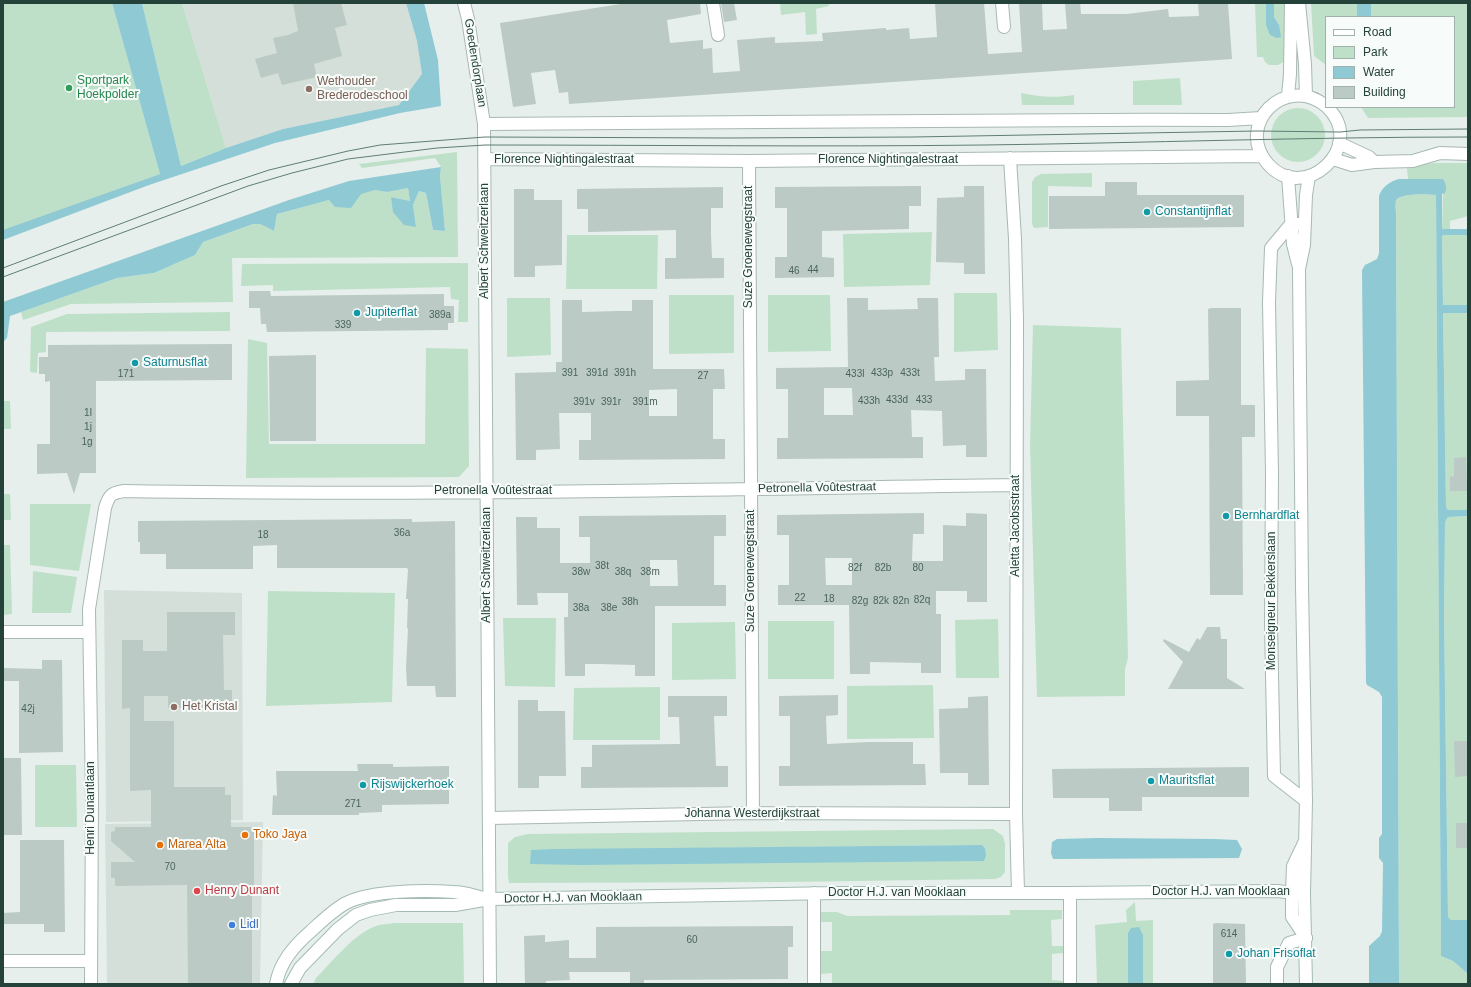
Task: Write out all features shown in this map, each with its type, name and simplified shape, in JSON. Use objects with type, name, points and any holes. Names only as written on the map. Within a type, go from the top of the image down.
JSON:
[{"type":"street","name":"Goedendorplaan","points":[[464,3],[468,19],[484,124]]},
{"type":"street","points":[[713,3],[718,35]]},
{"type":"street","points":[[1002,3],[1004,28]]},
{"type":"street","points":[[1288,96],[1290,74],[1291,3]]},
{"type":"street","points":[[1299,3],[1305,64],[1306,96]]},
{"type":"street","points":[[1325,104],[1319,100],[1297,95],[1288,96],[1277,101],[1268,108],[1261,118],[1257,131],[1257,141],[1262,156],[1268,165],[1288,176],[1298,178],[1318,173],[1326,167],[1333,159],[1339,143],[1340,132],[1336,119],[1328,108]]},
{"type":"street","points":[[484,124],[728,123],[997,119],[1228,120],[1261,118]]},
{"type":"street","name":"Florence Nightingalestraat","points":[[484,124],[485,159],[749,160],[1262,156]]},
{"type":"street","points":[[1339,143],[1369,157],[1374,162]]},
{"type":"street","points":[[1333,159],[1352,165],[1374,162],[1413,161],[1440,153],[1468,154]]},
{"type":"street","name":"Aletta Jacobsstraat","points":[[1010,158],[1015,239],[1017,320],[1016,814],[1018,893]]},
{"type":"street","name":"Albert Schweitzerlaan","points":[[485,159],[490,984]]},
{"type":"street","name":"Suze Groenewegstraat","points":[[749,160],[752,813]]},
{"type":"street","points":[[1288,176],[1293,244],[1299,269]]},
{"type":"street","points":[[1306,984],[1304,894],[1306,802],[1299,269],[1304,245],[1306,195],[1309,176]]},
{"type":"street","points":[[1292,224],[1305,224]]},
{"type":"street","name":"Monseigneur Bekkerslaan","points":[[1292,224],[1271,248],[1269,302],[1272,473],[1271,623],[1274,776],[1306,802]]},
{"type":"street","name":"Petronella Voûtestraat","points":[[88,632],[89,609],[105,508],[108,498],[115,492],[750,489],[1016,485]]},
{"type":"street","points":[[3,632],[88,632]]},
{"type":"street","name":"Henri Dunantlaan","points":[[88,632],[92,796],[91,984]]},
{"type":"street","name":"Johanna Westerdijkstraat","points":[[489,818],[752,813],[1016,814]]},
{"type":"street","points":[[1305,840],[1293,866],[1292,917],[1306,938]]},
{"type":"street","name":"Doctor H.J. van Mooklaan","points":[[276,984],[278,973],[298,943],[329,915],[346,903],[363,898],[397,892],[456,892],[489,899]]},
{"type":"street","name":"Doctor H.J. van Mooklaan","points":[[291,984],[300,968],[338,929],[356,915],[370,910],[396,905],[455,905],[489,899],[814,893],[1070,894],[1292,892],[1304,894]]},
{"type":"street","points":[[814,893],[814,984]]},
{"type":"street","points":[[1070,894],[1070,984]]},
{"type":"street","points":[[1277,984],[1277,967],[1289,942],[1306,938]]},
{"type":"street","points":[[3,961],[91,961]]},
{"type":"shaded area","name":"Wethouder Brederodeschool","points":[[182,3],[406,3],[417,41],[422,74],[399,105],[283,129],[226,148]]},
{"type":"shaded area","name":"Het Kristal","points":[[104,590],[242,593],[243,820],[106,822]]},
{"type":"shaded area","points":[[263,822],[260,984],[107,984],[105,824]]},
{"type":"green space","name":"Sportpark Hoekpolder","points":[[3,3],[112,3],[160,174],[3,231]]},
{"type":"green space","points":[[142,3],[182,3],[226,148],[181,166]]},
{"type":"green space","points":[[780,3],[828,3],[829,6],[816,9],[817,34],[806,35],[805,12],[781,15]]},
{"type":"green space","points":[[1255,3],[1266,3],[1266,26],[1279,25],[1274,17],[1274,3],[1288,3],[1287,60],[1278,65],[1269,65],[1265,62],[1263,57],[1257,57]]},
{"type":"green space","points":[[1311,3],[1357,3],[1357,16],[1325,16],[1325,64],[1314,56]]},
{"type":"green space","points":[[1371,3],[1468,3],[1468,117],[1368,118],[1362,108],[1455,108],[1455,16],[1371,16]]},
{"type":"green space","points":[[1180,78],[1182,105],[1133,105],[1133,81]]},
{"type":"green space","points":[[1021,93],[1048,97],[1074,95],[1074,105],[1022,105]]},
{"type":"green space","points":[[1298,108],[1308,110],[1317,116],[1323,125],[1325,135],[1323,145],[1317,154],[1308,160],[1298,162],[1288,160],[1279,154],[1273,145],[1271,135],[1273,125],[1279,116],[1288,110]]},
{"type":"green space","points":[[457,152],[458,257],[232,258],[233,302],[71,304],[23,320],[21,312],[117,278],[154,273],[195,255],[203,242],[253,224],[260,224],[274,231],[277,214],[329,200],[375,190],[387,192],[408,188],[410,201],[391,197],[416,227],[413,205],[419,191],[426,193],[433,230],[445,231],[440,176],[441,167],[435,158],[362,168],[359,164]]},
{"type":"green space","points":[[1433,163],[1468,163],[1468,216],[1450,221],[1450,229],[1442,229],[1443,193],[1445,182],[1442,179],[1408,179],[1407,168]]},
{"type":"green space","points":[[1092,173],[1092,187],[1048,186],[1048,227],[1034,228],[1032,224],[1032,182],[1035,177],[1041,174]]},
{"type":"green space","points":[[1436,194],[1441,956],[1453,961],[1468,974],[1468,984],[1399,984],[1396,201],[1403,196],[1408,195]]},
{"type":"green space","points":[[932,232],[930,285],[844,287],[843,234]]},
{"type":"green space","points":[[567,235],[658,235],[657,289],[566,289]]},
{"type":"green space","points":[[1468,235],[1468,305],[1443,305],[1442,236]]},
{"type":"green space","points":[[468,263],[468,322],[458,322],[459,300],[451,299],[450,287],[273,291],[273,285],[241,286],[242,264]]},
{"type":"green space","points":[[954,293],[997,293],[998,350],[954,352]]},
{"type":"green space","points":[[669,295],[734,295],[734,353],[669,354]]},
{"type":"green space","points":[[768,295],[830,295],[831,351],[768,352]]},
{"type":"green space","points":[[507,298],[550,298],[551,355],[507,357]]},
{"type":"green space","points":[[230,312],[230,331],[46,332],[46,352],[38,353],[37,373],[30,372],[31,327],[67,314]]},
{"type":"green space","points":[[1443,313],[1468,313],[1468,510],[1448,510],[1446,507]]},
{"type":"green space","points":[[1033,325],[1121,328],[1128,658],[1125,669],[1125,696],[1037,697],[1030,445]]},
{"type":"green space","points":[[248,339],[267,343],[269,444],[425,444],[426,348],[468,349],[469,466],[459,477],[246,478]]},
{"type":"green space","points":[[3,401],[10,401],[11,429],[3,429]]},
{"type":"green space","points":[[3,494],[10,494],[11,520],[3,520]]},
{"type":"green space","points":[[30,504],[91,504],[79,571],[30,565]]},
{"type":"green space","points":[[1468,516],[1468,920],[1451,920],[1448,917],[1444,616],[1445,522],[1448,517]]},
{"type":"green space","points":[[3,545],[10,545],[12,614],[3,615]]},
{"type":"green space","points":[[33,571],[77,577],[71,613],[32,613]]},
{"type":"green space","points":[[268,591],[395,593],[392,702],[266,706]]},
{"type":"green space","points":[[503,618],[556,618],[555,687],[505,686]]},
{"type":"green space","points":[[998,619],[999,678],[956,678],[955,620]]},
{"type":"green space","points":[[768,621],[834,621],[834,679],[768,679]]},
{"type":"green space","points":[[735,622],[736,679],[672,680],[672,623]]},
{"type":"green space","points":[[933,685],[934,738],[847,739],[847,686]]},
{"type":"green space","points":[[660,687],[660,740],[573,740],[574,688]]},
{"type":"green space","points":[[35,765],[76,765],[77,827],[35,827]]},
{"type":"green space","points":[[993,829],[1003,836],[1005,844],[1005,872],[1001,877],[995,879],[787,882],[509,883],[508,843],[515,837],[528,834]],"holes":[[[982,845],[985,848],[986,855],[531,850]]]},
{"type":"green space","points":[[1135,902],[1136,921],[1153,920],[1153,984],[1097,984],[1095,925],[1127,922],[1126,910]]},
{"type":"green space","points":[[1010,910],[1062,910],[1062,919],[1051,920],[1052,946],[1063,946],[1063,953],[1052,954],[1052,980],[1063,981],[1063,984],[832,984],[832,973],[821,974],[821,951],[832,951],[832,922],[821,922],[821,912],[837,912],[847,916],[1010,915]]},
{"type":"green space","points":[[395,923],[463,923],[464,984],[313,984],[316,978],[337,956],[361,934],[379,925]]},
{"type":"water","points":[[112,3],[142,3],[181,166],[226,148],[283,129],[399,105],[422,74],[417,41],[406,3],[424,3],[438,60],[441,106],[400,113],[275,143],[149,185],[3,240],[3,230],[160,174]]},
{"type":"water","points":[[1266,3],[1274,3],[1274,17],[1279,25],[1281,37],[1277,38],[1270,35],[1266,25]]},
{"type":"water","points":[[1357,3],[1371,3],[1371,16],[1357,16]]},
{"type":"water","points":[[441,167],[440,176],[445,231],[433,230],[426,193],[419,191],[413,205],[416,227],[404,225],[393,212],[391,197],[410,201],[408,188],[387,192],[375,190],[361,194],[351,208],[335,207],[329,200],[277,214],[274,231],[260,224],[253,224],[203,242],[195,255],[154,273],[117,278],[10,316],[7,338],[3,342],[3,302],[289,200],[349,181]]},
{"type":"water","points":[[1399,179],[1443,179],[1446,188],[1445,193],[1442,194],[1442,229],[1468,229],[1468,235],[1442,236],[1443,305],[1468,305],[1468,313],[1443,313],[1446,507],[1448,510],[1468,510],[1468,516],[1448,517],[1445,522],[1444,616],[1448,917],[1451,920],[1468,920],[1468,974],[1453,961],[1441,956],[1436,195],[1408,195],[1398,198],[1396,201],[1399,984],[1369,984],[1369,946],[1380,936],[1382,931],[1383,863],[1379,858],[1379,838],[1382,834],[1382,697],[1379,692],[1367,685],[1366,682],[1362,270],[1365,265],[1377,259],[1379,253],[1379,196],[1387,185],[1392,181]]},
{"type":"water","points":[[1097,838],[1237,840],[1242,849],[1239,858],[1053,859],[1051,853],[1052,842],[1057,839]]},
{"type":"water","points":[[982,845],[985,848],[986,855],[984,861],[579,865],[530,864],[531,850],[554,849]]},
{"type":"water","points":[[1139,927],[1143,935],[1143,984],[1128,984],[1128,933],[1131,928]]},
{"type":"building","points":[[293,3],[341,3],[347,25],[335,28],[342,56],[314,64],[317,77],[282,85],[278,73],[261,78],[255,59],[277,53],[273,38],[298,31]]},
{"type":"building","points":[[627,3],[700,3],[701,14],[667,20],[670,43],[703,40],[703,49],[712,48],[713,73],[740,71],[737,40],[775,37],[775,43],[823,41],[822,33],[886,28],[886,30],[909,28],[910,39],[937,37],[935,3],[984,3],[988,54],[1022,52],[1019,3],[1042,3],[1043,30],[1067,29],[1065,3],[1080,3],[1081,14],[1127,14],[1168,9],[1169,17],[1199,16],[1198,3],[1228,3],[1232,59],[569,104],[568,92],[559,93],[555,70],[531,73],[536,104],[513,107],[500,23]]},
{"type":"building","points":[[721,3],[734,3],[737,20],[724,22]]},
{"type":"building","name":"Constantijnflat","points":[[1105,182],[1137,182],[1137,195],[1244,195],[1244,227],[1049,229],[1049,196],[1105,196]]},
{"type":"building","points":[[921,186],[921,206],[909,206],[909,229],[822,231],[822,257],[834,258],[834,277],[775,278],[775,257],[787,257],[787,208],[775,208],[775,187]]},
{"type":"building","points":[[964,186],[984,186],[985,274],[964,274],[964,263],[936,262],[937,198],[964,197]]},
{"type":"building","points":[[723,187],[723,208],[711,208],[711,235],[712,258],[724,258],[724,278],[665,279],[665,258],[676,258],[676,230],[588,232],[588,209],[577,209],[577,189]]},
{"type":"building","points":[[514,189],[534,189],[534,200],[562,200],[562,265],[535,266],[535,277],[514,277]]},
{"type":"building","name":"Jupiterflat","points":[[249,291],[270,291],[271,296],[444,294],[444,306],[454,306],[454,323],[448,323],[448,330],[267,332],[266,324],[261,324],[260,308],[249,308]]},
{"type":"building","points":[[847,298],[868,298],[868,310],[918,309],[917,298],[938,298],[939,357],[934,357],[935,381],[965,380],[965,369],[986,369],[987,457],[966,457],[966,445],[943,446],[942,411],[911,410],[912,437],[923,437],[923,458],[777,459],[777,438],[788,438],[788,389],[776,389],[776,368],[848,367]],"holes":[[[824,388],[852,388],[853,415],[824,415]]]},
{"type":"building","points":[[562,300],[582,300],[582,312],[632,311],[632,300],[653,300],[653,369],[724,369],[725,389],[713,389],[713,439],[725,439],[725,459],[579,460],[579,440],[591,440],[591,413],[559,413],[560,449],[536,450],[536,460],[516,460],[515,373],[556,372],[556,362],[562,362]],"holes":[[[677,389],[677,416],[649,416],[649,390]]]},
{"type":"building","name":"Bernhardflat","points":[[1241,308],[1241,405],[1255,405],[1255,437],[1242,437],[1243,595],[1210,595],[1209,416],[1176,416],[1176,381],[1209,380],[1208,309]]},
{"type":"building","points":[[232,344],[232,380],[96,381],[96,473],[80,473],[74,494],[67,473],[37,474],[37,444],[50,444],[50,381],[45,382],[45,374],[39,374],[39,357],[48,357],[48,345]]},
{"type":"building","points":[[316,355],[316,441],[270,441],[269,356]]},
{"type":"building","points":[[1466,457],[1467,491],[1450,491],[1450,476],[1454,477],[1454,458]]},
{"type":"building","points":[[924,513],[924,534],[913,534],[912,561],[943,561],[943,525],[966,526],[966,513],[987,514],[987,602],[967,602],[967,591],[936,591],[936,614],[941,614],[941,673],[921,673],[921,663],[870,662],[870,674],[850,674],[849,605],[778,605],[778,585],[789,585],[789,535],[777,535],[777,515]],"holes":[[[825,558],[852,558],[852,585],[826,585]]]},
{"type":"building","points":[[726,515],[726,536],[714,536],[714,585],[726,585],[726,606],[655,606],[655,676],[635,676],[635,665],[585,664],[585,676],[565,676],[564,617],[568,617],[568,593],[537,593],[538,605],[517,605],[516,517],[537,517],[537,528],[560,528],[560,563],[590,563],[590,537],[579,537],[579,516]],"holes":[[[650,560],[677,560],[678,586],[650,586]]]},
{"type":"building","points":[[412,519],[412,522],[455,521],[456,697],[436,697],[435,686],[407,686],[407,568],[277,568],[277,545],[253,546],[253,569],[166,569],[166,554],[140,554],[140,542],[138,542],[138,521]]},
{"type":"building","points":[[167,612],[235,612],[235,635],[223,635],[224,690],[232,690],[232,708],[168,708],[168,696],[144,696],[144,721],[174,721],[174,787],[225,787],[225,795],[231,795],[231,827],[254,827],[252,984],[188,984],[187,885],[115,886],[115,878],[111,878],[111,862],[135,862],[111,841],[111,832],[115,831],[115,827],[151,827],[151,790],[130,791],[130,708],[122,709],[122,640],[143,640],[143,651],[167,651]]},
{"type":"building","points":[[1207,627],[1220,627],[1221,639],[1227,639],[1227,678],[1245,689],[1168,689],[1183,662],[1163,641],[1164,639],[1189,652],[1197,638],[1200,640]]},
{"type":"building","points":[[42,660],[62,660],[63,752],[19,753],[19,681],[3,681],[3,668],[42,669]]},
{"type":"building","points":[[838,695],[838,715],[826,716],[827,744],[913,742],[913,764],[925,764],[926,785],[779,786],[779,766],[790,766],[790,716],[779,716],[779,696]]},
{"type":"building","points":[[668,696],[727,696],[727,716],[714,716],[716,766],[728,766],[728,787],[581,788],[581,767],[592,767],[592,745],[680,744],[679,717],[668,717]]},
{"type":"building","points":[[988,696],[989,785],[968,785],[968,773],[940,773],[939,709],[968,708],[968,697]]},
{"type":"building","points":[[518,700],[538,700],[538,711],[565,711],[566,776],[539,776],[539,788],[518,788]]},
{"type":"building","points":[[1454,741],[1468,741],[1468,776],[1455,777]]},
{"type":"building","points":[[3,758],[21,758],[22,835],[3,835]]},
{"type":"building","name":"Rijswijckerhoek","points":[[357,764],[393,764],[393,767],[449,766],[449,804],[382,805],[382,812],[359,813],[359,815],[272,815],[273,795],[277,796],[276,771],[358,771]]},
{"type":"building","name":"Mauritsflat","points":[[1249,767],[1249,797],[1142,797],[1142,811],[1109,811],[1109,798],[1053,798],[1052,769]]},
{"type":"building","points":[[1456,823],[1468,823],[1468,848],[1456,848]]},
{"type":"building","points":[[20,840],[64,840],[65,932],[44,932],[44,924],[3,924],[3,913],[20,912]]},
{"type":"building","name":"Johan Frisoflat","points":[[1213,924],[1245,924],[1246,984],[1213,984]]},
{"type":"building","points":[[793,926],[793,947],[788,947],[788,979],[644,980],[644,984],[630,984],[630,972],[569,972],[570,980],[546,981],[546,984],[525,984],[524,936],[545,935],[545,942],[569,940],[569,958],[596,958],[596,927]]},
{"type":"tram line","points":[[3,268],[221,186],[269,170],[380,145],[485,137],[913,137],[1468,129]]},
{"type":"tram line","points":[[3,277],[248,186],[348,159],[437,148],[485,145],[984,145],[1468,137]]},
{"type":"place","name":"Sportpark Hoekpolder","points":[[69,88]]},
{"type":"place","name":"Wethouder Brederodeschool","points":[[309,89]]},
{"type":"place","name":"Constantijnflat","points":[[1147,212]]},
{"type":"place","name":"Jupiterflat","points":[[357,313]]},
{"type":"place","name":"Saturnusflat","points":[[135,363]]},
{"type":"place","name":"Bernhardflat","points":[[1226,516]]},
{"type":"place","name":"Het Kristal","points":[[174,707]]},
{"type":"place","name":"Mauritsflat","points":[[1151,781]]},
{"type":"place","name":"Rijswijckerhoek","points":[[363,785]]},
{"type":"place","name":"Toko Jaya","points":[[245,835]]},
{"type":"place","name":"Marea Alta","points":[[160,845]]},
{"type":"place","name":"Henry Dunant","points":[[197,891]]},
{"type":"place","name":"Lidl","points":[[232,925]]},
{"type":"place","name":"Johan Frisoflat","points":[[1229,954]]}]
